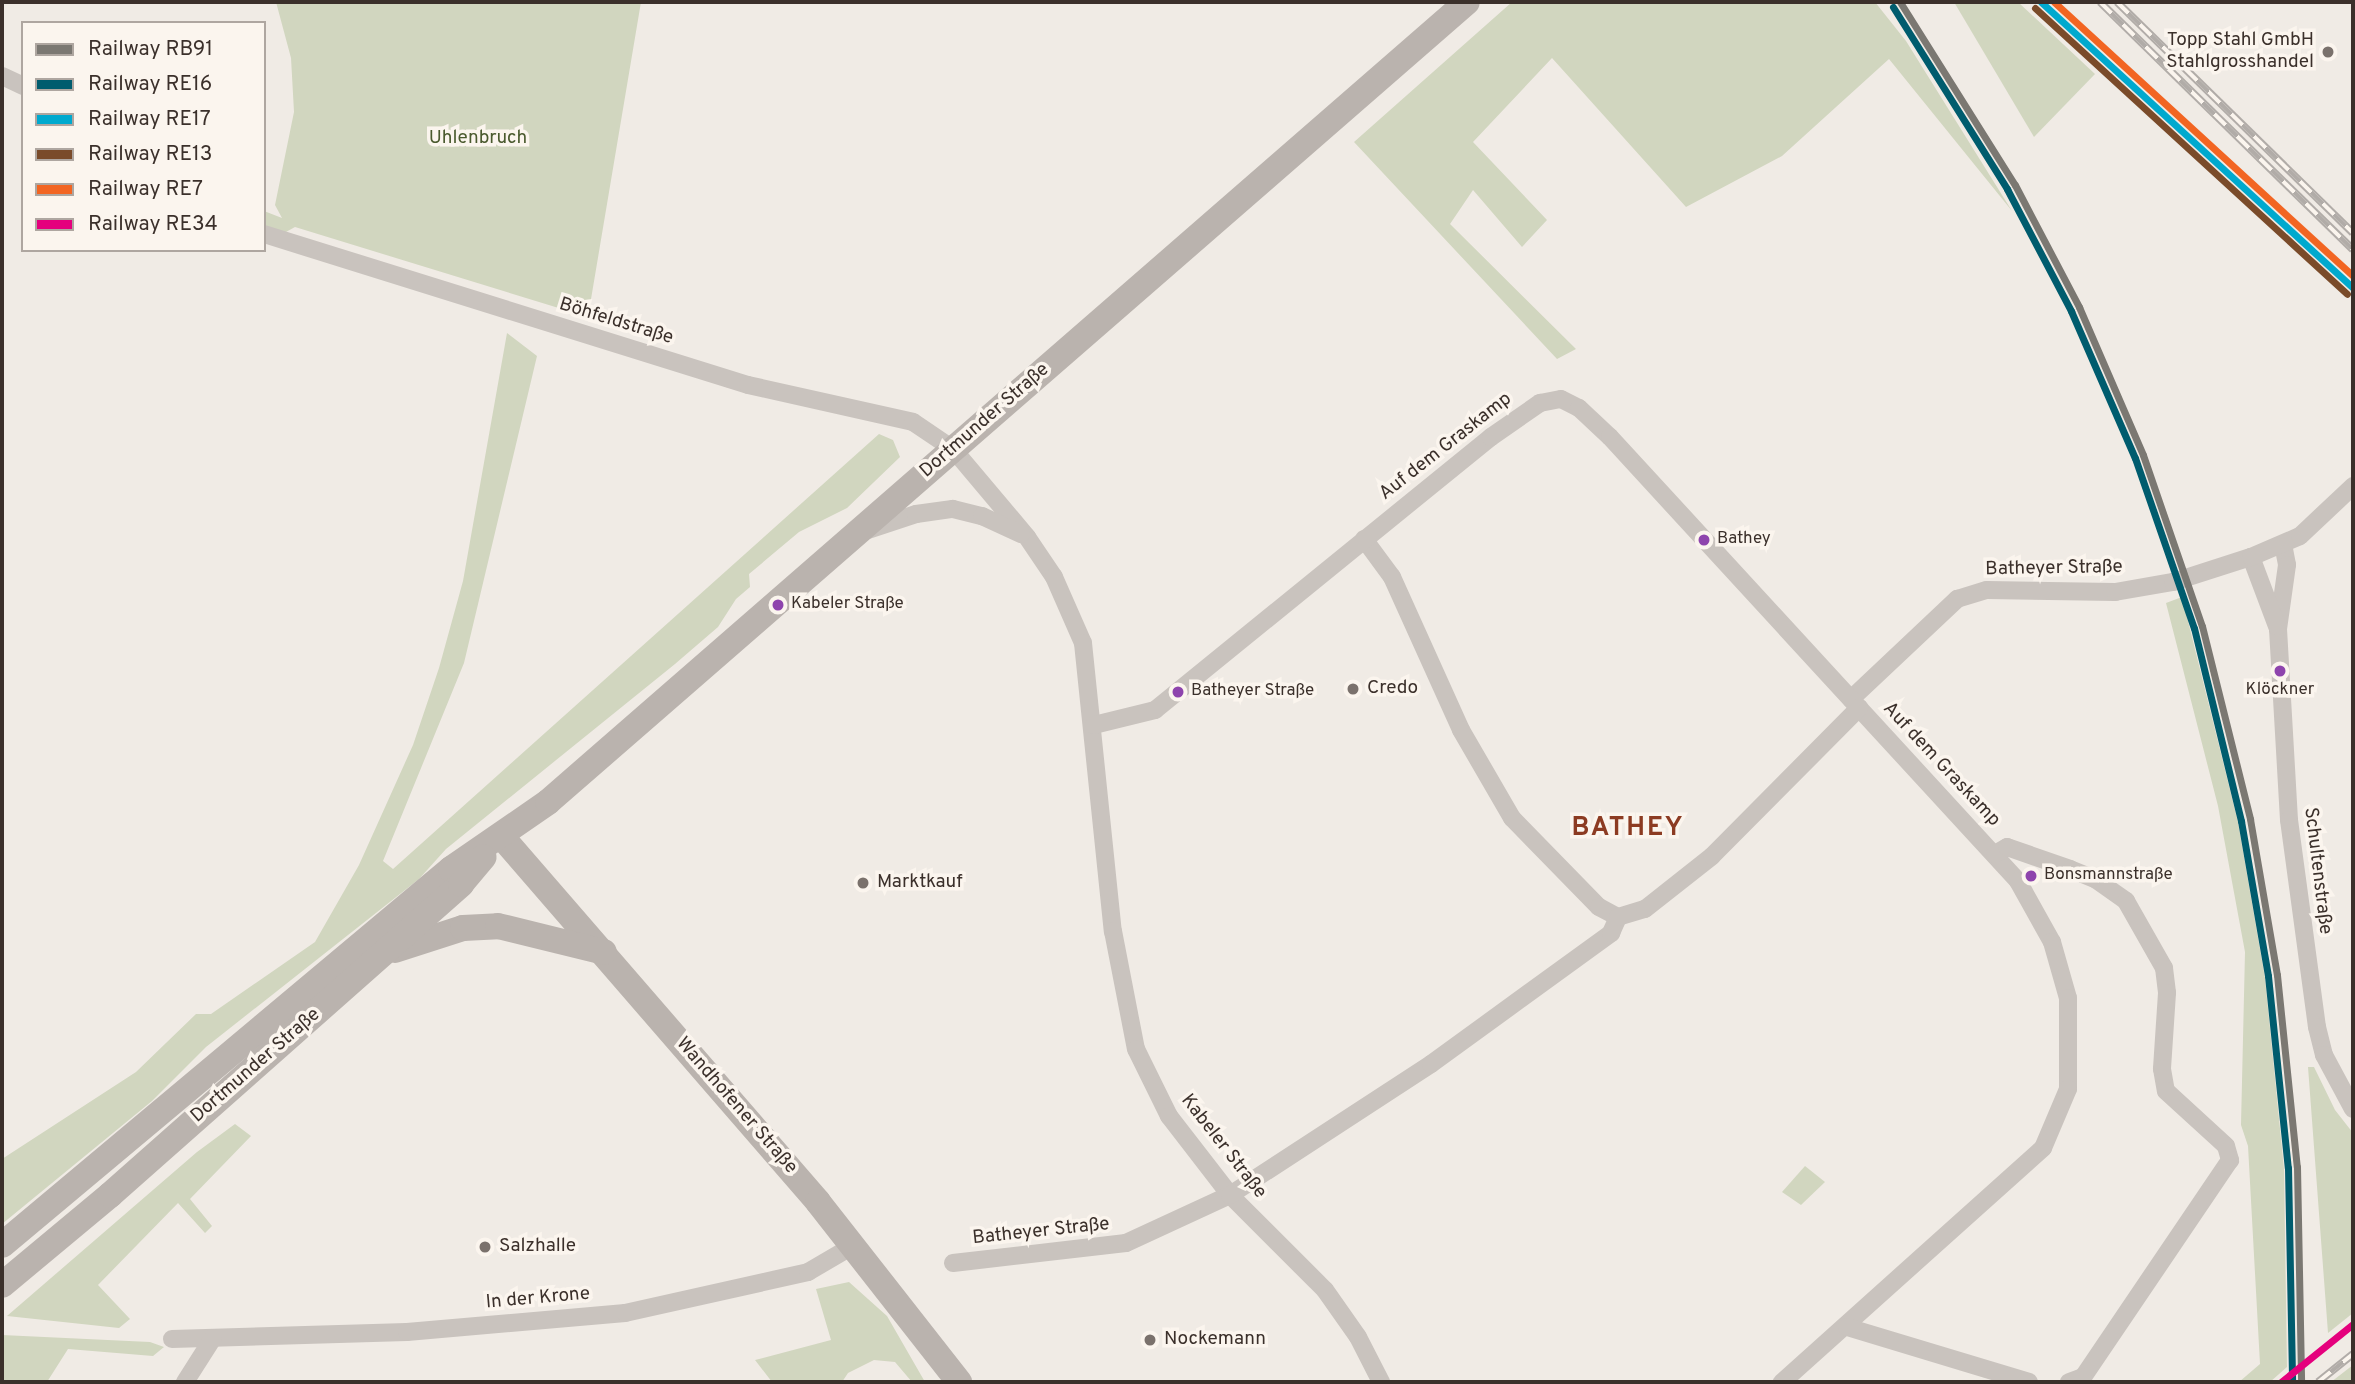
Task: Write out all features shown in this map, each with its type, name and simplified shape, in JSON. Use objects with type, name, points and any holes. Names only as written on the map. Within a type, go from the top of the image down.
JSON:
[{"type":"main road","name":"Dortmunder Straße","points":[[2,1245],[451,869],[502,837],[860,533],[1466,2]]},
{"type":"main road","name":"Dortmunder Straße","points":[[2,1285],[461,884],[502,837]]},
{"type":"main road","name":"Wandhofener Straße","points":[[502,837],[604,952],[854,1245],[959,1382]]},
{"type":"main road","points":[[372,963],[405,944],[463,928],[523,929],[604,952]]},
{"type":"street","points":[[2,76],[21,85]]},
{"type":"street","name":"Böhfeldstraße","points":[[266,235],[748,385],[913,422],[953,449]]},
{"type":"street","name":"Auf dem Graskamp","points":[[1094,725],[1155,709],[1364,539],[1514,420],[1540,403],[1561,399],[1579,408],[1610,437],[1995,854],[2040,914],[2061,969],[2071,1033],[2071,1064],[2061,1113],[2033,1161],[1782,1382]]},
{"type":"street","name":"Kabeler Straße","points":[[953,449],[1027,537],[1074,617],[1086,656],[1113,931],[1136,1049],[1168,1116],[1230,1195],[1325,1290],[1358,1337],[1381,1382]]},
{"type":"street","name":"Batheyer Straße","points":[[953,1263],[1126,1243],[1230,1195],[1431,1064],[1611,933],[1618,916],[1645,909],[1712,856],[1946,607],[1973,593],[2115,592],[2172,582],[2283,544],[2312,527],[2353,486]]},
{"type":"street","points":[[860,533],[916,514],[953,509],[982,516],[1027,537]]},
{"type":"street","points":[[1364,539],[1392,577],[1490,783],[1512,818],[1551,862],[1599,907],[1618,916]]},
{"type":"street","name":"Schultenstraße","points":[[2283,544],[2287,565],[2278,629],[2286,784],[2317,1027],[2324,1055],[2353,1110]]},
{"type":"street","name":"Schultenstraße","points":[[2250,557],[2278,629]]},
{"type":"street","points":[[1995,854],[2007,847],[2017,849],[2095,879],[2126,901],[2164,968],[2167,993],[2162,1069],[2166,1091],[2226,1146],[2230,1160],[2083,1377],[2069,1382]]},
{"type":"street","name":"In der Krone","points":[[172,1339],[407,1332],[625,1313],[808,1272],[854,1245]]},
{"type":"street","points":[[1847,1327],[2029,1382]]},
{"type":"street","points":[[185,1382],[213,1338]]},
{"type":"green space","name":"Uhlenbruch","points":[[276,2],[641,2],[588,317],[295,227],[266,243],[266,212],[282,218],[275,205],[294,112],[291,58]]},
{"type":"green space","points":[[1512,2],[1875,2],[1906,41],[2012,211],[1889,59],[1782,156],[1686,207],[1552,58],[1473,142],[1547,220],[1522,247],[1473,190],[1450,224],[1576,349],[1557,359],[1354,142]]},
{"type":"green space","points":[[1954,2],[2018,2],[2095,74],[2034,137]]},
{"type":"green space","points":[[507,333],[537,356],[464,663],[383,861],[393,869],[879,434],[893,440],[900,457],[847,508],[799,532],[749,574],[750,587],[736,599],[718,627],[675,664],[446,849],[419,879],[206,1047],[152,1101],[2,1224],[2,1159],[136,1072],[196,1014],[211,1014],[315,942],[359,865],[413,745],[439,668],[463,581]]},
{"type":"green space","points":[[2182,597],[2238,822],[2265,978],[2284,1169],[2287,1367],[2270,1382],[2239,1382],[2260,1364],[2248,1146],[2241,1125],[2245,952],[2218,806],[2166,603]]},
{"type":"green space","points":[[2308,1067],[2314,1067],[2335,1110],[2353,1133],[2353,1313],[2328,1333]]},
{"type":"green space","points":[[235,1124],[251,1136],[190,1199],[212,1226],[205,1233],[178,1203],[98,1285],[130,1319],[119,1328],[7,1316],[197,1152]]},
{"type":"green space","points":[[1805,1166],[1825,1182],[1801,1205],[1782,1192]]},
{"type":"green space","points":[[849,1282],[887,1316],[925,1382],[912,1382],[895,1362],[874,1360],[848,1373],[842,1382],[772,1382],[755,1360],[831,1340],[816,1289]]},
{"type":"green space","points":[[2,1335],[150,1342],[164,1347],[153,1356],[68,1349],[47,1382],[2,1382]]},
{"type":"green space","points":[[2353,1365],[2353,1382],[2331,1382]]},
{"type":"railway","points":[[2100,2],[2353,250]]},
{"type":"railway","points":[[2117,2],[2353,233]]},
{"type":"railway","points":[[2318,1382],[2353,1354]]},
{"type":"rail line","name":"RB91","points":[[1900,2],[2015,185],[2079,307],[2143,455],[2202,626],[2250,819],[2277,975],[2297,1167],[2301,1382]]},
{"type":"rail line","name":"RE17","points":[[2041,2],[2353,288]]},
{"type":"rail line","name":"RE7","points":[[2054,2],[2353,276]]},
{"type":"rail line","name":"RE16","points":[[1893,7],[2007,189],[2071,311],[2135,458],[2194,628],[2241,821],[2268,976],[2288,1168],[2292,1382]]},
{"type":"rail line","name":"RE13","points":[[2035,8],[2347,294]]},
{"type":"rail line","name":"RE34","points":[[2281,1382],[2353,1324]]},
{"type":"place","name":"Topp Stahl GmbH Stahlgrosshandel","points":[[2328,52]]},
{"type":"place","name":"Bathey","points":[[1704,540]]},
{"type":"place","name":"Kabeler Straße","points":[[778,605]]},
{"type":"place","name":"Klöckner","points":[[2280,671]]},
{"type":"place","name":"Credo","points":[[1353,689]]},
{"type":"place","name":"Batheyer Straße","points":[[1178,692]]},
{"type":"place","name":"Bonsmannstraße","points":[[2031,876]]},
{"type":"place","name":"Marktkauf","points":[[863,883]]},
{"type":"place","name":"Salzhalle","points":[[485,1247]]},
{"type":"place","name":"Nockemann","points":[[1150,1340]]},
{"type":"district","name":"BATHEY","points":[[1628,829]]}]
